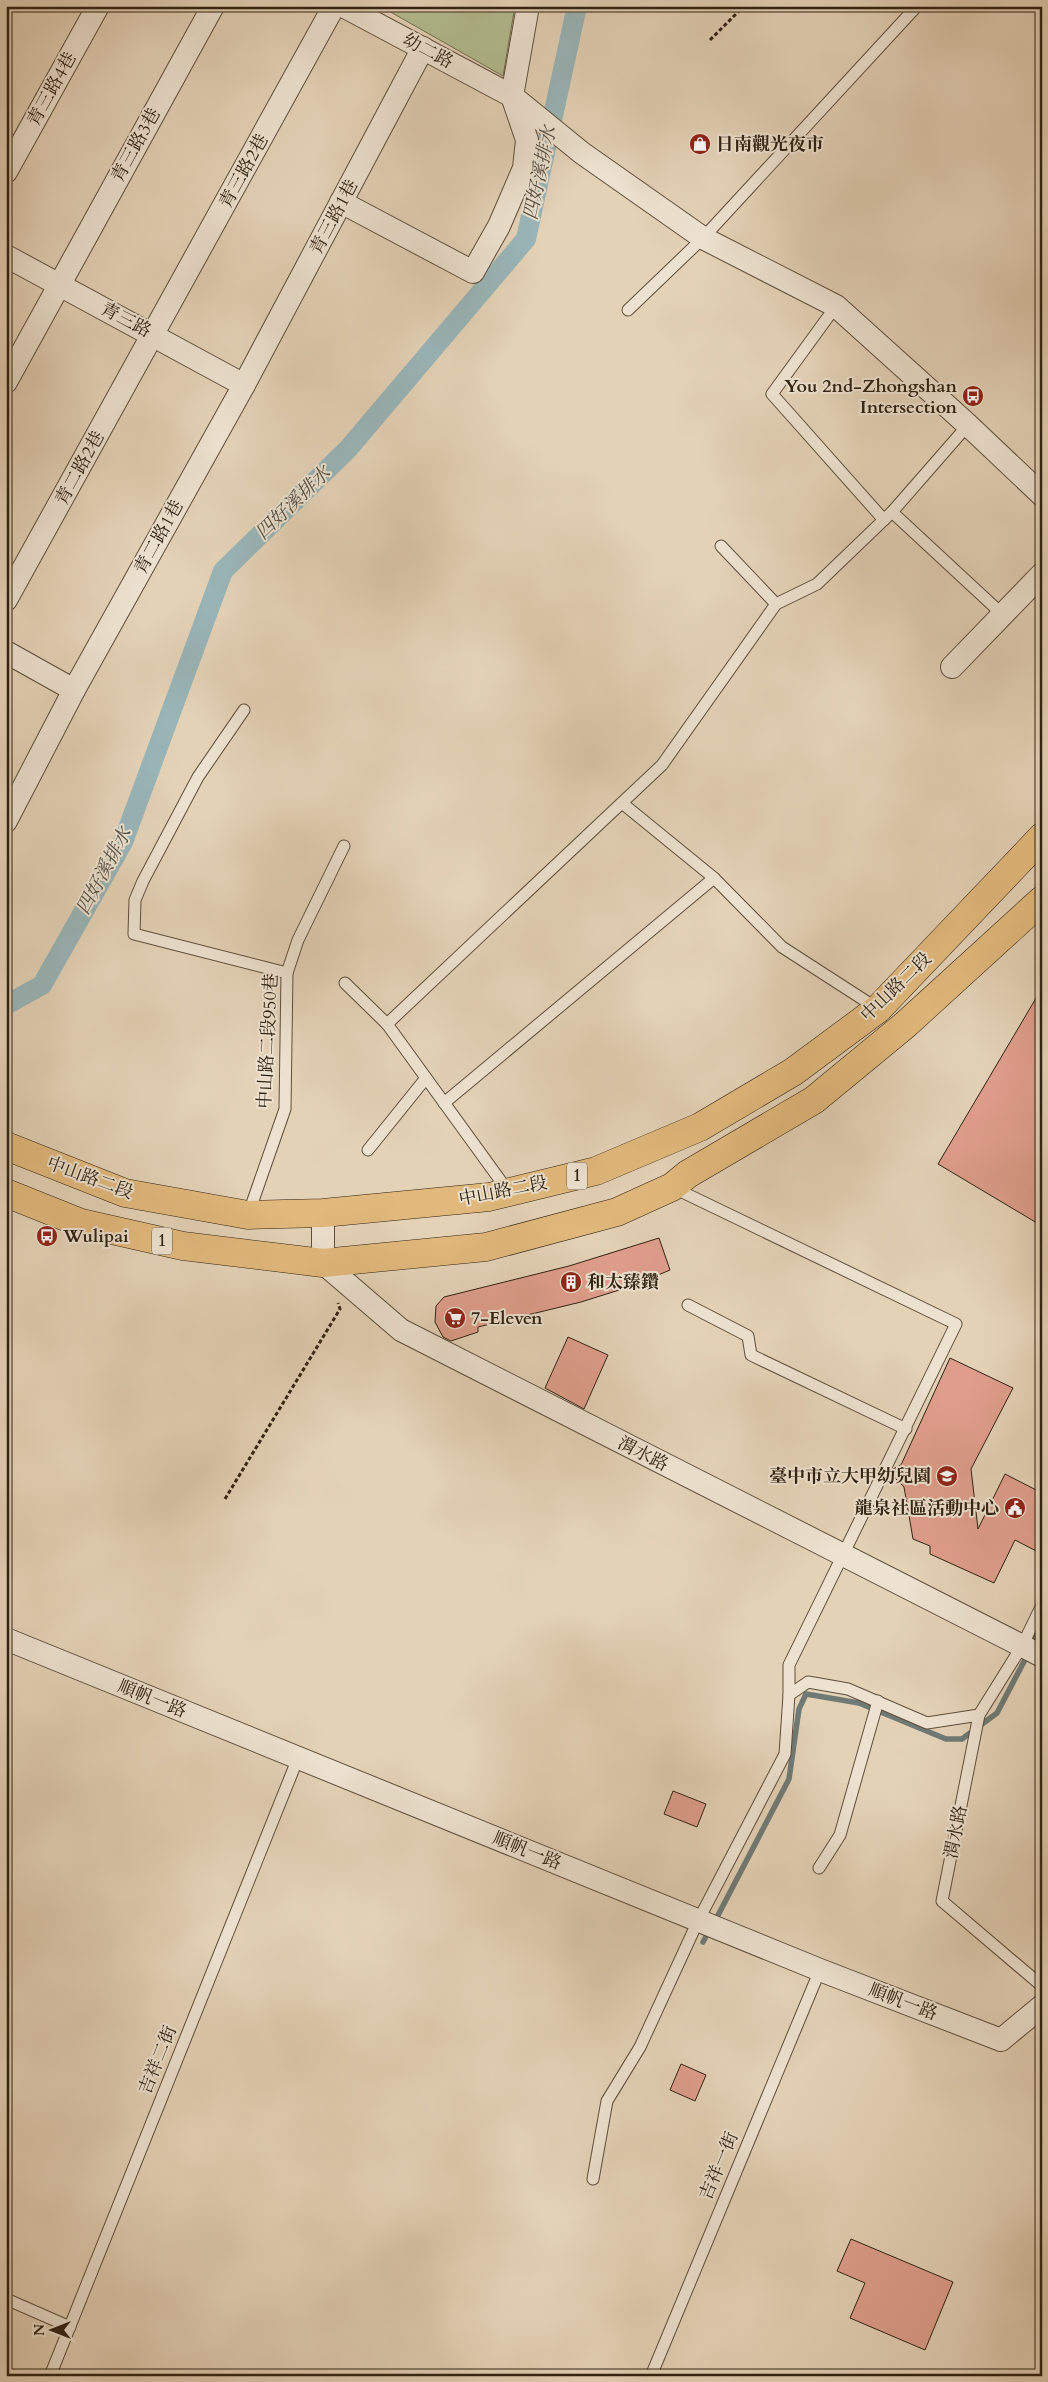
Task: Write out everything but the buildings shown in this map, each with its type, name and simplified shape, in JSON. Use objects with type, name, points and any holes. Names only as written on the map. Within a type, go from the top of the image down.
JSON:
[{"type":"main road","name":"中山路二段","points":[[6,1146],[125,1193],[248,1215],[323,1213],[489,1197],[596,1171],[700,1127],[793,1072],[878,1009],[1042,836]]},
{"type":"main road","name":"中山路二段","points":[[6,1193],[81,1223],[183,1246],[323,1263],[486,1247],[617,1212],[672,1187],[688,1174],[814,1100],[905,1025],[1042,900]]},
{"type":"street","name":"青三路4巷","points":[[6,172],[98,6]]},
{"type":"street","name":"青三路3巷","points":[[6,382],[58,284],[213,6]]},
{"type":"street","name":"青三路2巷","points":[[153,335],[334,6]]},
{"type":"street","name":"幼二路","points":[[343,6],[512,96],[582,153],[703,238],[836,306],[968,425],[1042,495]]},
{"type":"street","points":[[341,202],[473,272],[499,226],[524,168],[527,140],[512,96],[528,6]]},
{"type":"street","name":"青三路1巷","points":[[244,385],[422,48]]},
{"type":"street","name":"青三路","points":[[6,256],[244,385]]},
{"type":"street","name":"青二路2巷","points":[[6,600],[153,335]]},
{"type":"street","name":"青二路1巷","points":[[6,821],[74,690],[244,385]]},
{"type":"street","points":[[952,667],[1042,574]]},
{"type":"street","points":[[6,652],[74,690]]},
{"type":"street","points":[[323,1213],[323,1263]]},
{"type":"street","name":"渭水路","points":[[323,1263],[401,1330],[1032,1651]]},
{"type":"street","name":"順帆一路","points":[[6,1639],[698,1921],[1001,2040],[1042,2006]]},
{"type":"lane","points":[[628,310],[703,238],[917,6]]},
{"type":"lane","points":[[836,306],[772,394],[888,516],[1002,614]]},
{"type":"lane","points":[[387,1024],[662,765],[776,604],[817,584],[888,516],[968,425]]},
{"type":"lane","points":[[721,546],[776,604]]},
{"type":"lane","points":[[244,710],[198,777],[143,881],[135,900],[134,934],[287,973]]},
{"type":"lane","points":[[622,803],[714,878],[782,947],[878,1009]]},
{"type":"lane","name":"中山路二段950巷","points":[[248,1215],[285,1109],[287,973],[298,940],[344,846]]},
{"type":"lane","points":[[444,1103],[714,878]]},
{"type":"lane","points":[[345,983],[387,1024],[509,1192]]},
{"type":"lane","points":[[368,1150],[426,1078]]},
{"type":"lane","points":[[593,2179],[607,2101],[640,2047],[698,1921],[785,1754],[790,1665],[956,1324],[672,1187]]},
{"type":"lane","points":[[688,1305],[748,1336],[751,1355],[906,1429]]},
{"type":"lane","name":"渭水路","points":[[1042,1605],[1032,1651],[979,1715],[942,1901],[1042,1986]]},
{"type":"lane","points":[[789,1695],[808,1682],[848,1689],[927,1723],[979,1715]]},
{"type":"lane","points":[[819,1868],[840,1836],[878,1702]]},
{"type":"lane","name":"吉祥二街","points":[[50,2376],[298,1758]]},
{"type":"lane","name":"吉祥一街","points":[[651,2376],[820,1970]]},
{"type":"lane","points":[[6,2299],[70,2327]]},
{"type":"path","points":[[710,40],[744,6]]},
{"type":"path","points":[[225,1499],[340,1309],[337,1300]]},
{"type":"green space","points":[[380,6],[515,6],[503,76]]},
{"type":"waterway","name":"四好溪排水","points":[[6,1005],[42,985],[123,842],[223,571],[348,449],[526,239],[577,6]]},
{"type":"waterway","points":[[1032,1646],[1042,1625]]},
{"type":"waterway","points":[[715,1921],[789,1779],[799,1709],[806,1694],[859,1703],[946,1739],[962,1739],[997,1713],[1028,1654]]},
{"type":"waterway","points":[[703,1942],[709,1931]]},
{"type":"place","name":"日南觀光夜市","points":[[700,144]]},
{"type":"place","name":"You 2nd-Zhongshan Intersection","points":[[973,396]]},
{"type":"place","name":"Wulipai","points":[[47,1236]]},
{"type":"place","name":"和太臻鑽","points":[[571,1282]]},
{"type":"place","name":"7-Eleven","points":[[455,1318]]},
{"type":"place","name":"臺中市立大甲幼兒園","points":[[947,1476]]},
{"type":"place","name":"龍泉社區活動中心","points":[[1015,1508]]}]
